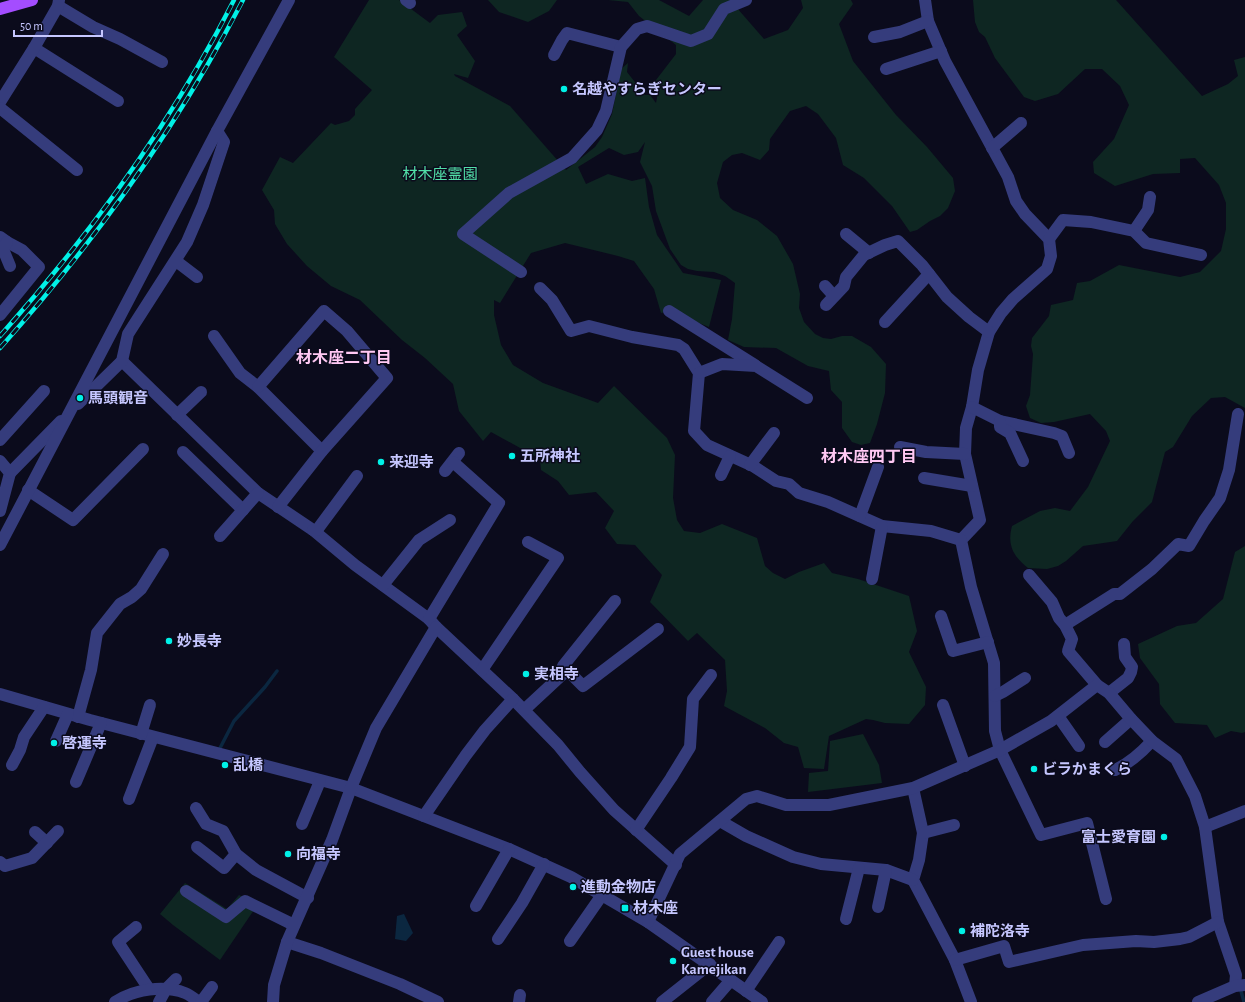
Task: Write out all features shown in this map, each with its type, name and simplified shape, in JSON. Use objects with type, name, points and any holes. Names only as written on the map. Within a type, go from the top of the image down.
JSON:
[{"type":"main road","points":[[0,9],[32,0]]},
{"type":"street","points":[[0,545],[217,131],[289,0]]},
{"type":"street","points":[[521,272],[463,234],[510,193],[572,158],[597,130],[606,111],[621,47],[637,29],[647,26],[691,41],[708,34],[724,9],[746,0]]},
{"type":"street","points":[[925,0],[928,21],[941,51],[1008,177],[1016,201],[1025,214],[1049,239],[1051,256],[1047,269],[1013,299],[1001,313],[989,332],[978,370],[972,406],[966,428],[965,454],[980,520],[961,540]]},
{"type":"street","points":[[0,102],[34,48],[59,3],[93,27],[120,39],[162,62]]},
{"type":"street","points":[[874,37],[900,32],[928,21]]},
{"type":"street","points":[[554,55],[567,33],[621,47]]},
{"type":"street","points":[[34,48],[118,101]]},
{"type":"street","points":[[886,69],[941,51]]},
{"type":"street","points":[[0,108],[77,170]]},
{"type":"street","points":[[992,148],[1000,143],[1021,123]]},
{"type":"street","points":[[0,511],[10,473],[68,413],[122,361],[128,334],[188,242],[203,205],[224,142],[217,131]]},
{"type":"street","points":[[1134,231],[1148,210],[1150,197]]},
{"type":"street","points":[[1049,239],[1063,220],[1091,222],[1134,231],[1146,243],[1201,255]]},
{"type":"street","points":[[846,234],[869,253]]},
{"type":"street","points":[[0,315],[39,267],[22,250],[3,240],[3,249],[10,266]]},
{"type":"street","points":[[825,286],[830,301],[844,286],[846,277],[864,256],[885,245],[898,242],[922,265],[947,297],[969,317],[989,332]]},
{"type":"street","points":[[176,261],[197,277]]},
{"type":"street","points":[[886,315],[929,274]]},
{"type":"street","points":[[540,288],[552,300],[571,331],[589,326],[632,337],[678,345],[684,349],[699,373],[694,431],[707,445],[750,465],[776,481],[789,484],[798,493],[828,502],[882,526],[931,531],[961,540]]},
{"type":"street","points":[[258,387],[324,311],[347,331],[387,378],[322,451],[278,507]]},
{"type":"street","points":[[669,311],[807,398]]},
{"type":"street","points":[[214,336],[240,373],[258,387],[322,451]]},
{"type":"street","points":[[122,361],[258,493],[313,530],[355,565],[433,623],[513,699],[558,745],[614,810],[676,865]]},
{"type":"street","points":[[699,373],[722,364],[756,366]]},
{"type":"street","points":[[0,440],[44,391]]},
{"type":"street","points":[[177,415],[201,392]]},
{"type":"street","points":[[972,406],[1000,421],[1062,436],[1069,453]]},
{"type":"street","points":[[1065,625],[1114,594],[1120,594],[1152,569],[1178,544],[1189,546],[1220,498],[1229,470],[1238,414]]},
{"type":"street","points":[[1000,421],[1000,427],[1010,433],[1023,461]]},
{"type":"street","points":[[750,465],[774,433]]},
{"type":"street","points":[[900,447],[926,452],[965,454]]},
{"type":"street","points":[[28,490],[73,520],[143,449]]},
{"type":"street","points":[[183,452],[243,510]]},
{"type":"street","points":[[721,476],[730,456]]},
{"type":"street","points":[[0,461],[10,473]]},
{"type":"street","points":[[273,1002],[274,986],[294,925],[308,898],[332,840],[350,788],[376,728],[499,503],[452,462]]},
{"type":"street","points":[[860,516],[878,467]]},
{"type":"street","points":[[313,530],[317,530],[357,476]]},
{"type":"street","points":[[924,478],[972,486]]},
{"type":"street","points":[[220,536],[258,493]]},
{"type":"street","points":[[383,585],[419,540],[450,520]]},
{"type":"street","points":[[872,579],[882,526]]},
{"type":"street","points":[[961,540],[971,586],[994,663],[995,731],[1000,750],[1037,839],[1087,823],[1106,898]]},
{"type":"street","points":[[482,670],[558,558],[528,542]]},
{"type":"street","points":[[56,741],[73,715],[91,670],[97,633],[120,604],[132,597],[141,589],[164,554]]},
{"type":"street","points":[[1029,575],[1052,602],[1059,618],[1065,625],[1072,639],[1068,651],[1097,685],[1109,693],[1152,741],[1176,759],[1194,796],[1205,827],[1218,922],[1239,983]]},
{"type":"street","points":[[565,672],[563,666],[615,600]]},
{"type":"street","points":[[941,616],[953,651],[988,642]]},
{"type":"street","points":[[565,672],[571,674],[582,686],[658,629]]},
{"type":"street","points":[[1109,693],[1128,678],[1131,672],[1132,667],[1125,657],[1124,644]]},
{"type":"street","points":[[524,710],[565,672]]},
{"type":"street","points":[[636,830],[690,747],[693,699],[711,675]]},
{"type":"street","points":[[995,696],[1025,678]]},
{"type":"street","points":[[648,922],[680,854],[746,799],[757,796],[786,805],[829,805],[913,788],[1000,750],[1058,716],[1097,685]]},
{"type":"street","points":[[0,694],[101,723],[350,788],[544,864],[571,877],[648,922],[710,964],[762,1002]]},
{"type":"street","points":[[424,816],[471,748],[513,699]]},
{"type":"street","points":[[129,799],[147,735],[150,705]]},
{"type":"street","points":[[942,705],[965,766]]},
{"type":"street","points":[[12,765],[20,750],[24,738],[44,707]]},
{"type":"street","points":[[1058,716],[1079,746]]},
{"type":"street","points":[[1105,742],[1132,719]]},
{"type":"street","points":[[76,782],[101,723]]},
{"type":"street","points":[[1115,770],[1138,755],[1152,741]]},
{"type":"street","points":[[302,824],[320,781]]},
{"type":"street","points":[[913,788],[923,832],[919,860],[913,880]]},
{"type":"street","points":[[196,808],[206,824],[223,832],[236,854],[256,870],[308,898]]},
{"type":"street","points":[[1205,827],[1245,811]]},
{"type":"street","points":[[720,821],[746,836],[793,856],[821,864],[886,870],[913,880],[955,960],[971,1002]]},
{"type":"street","points":[[923,832],[954,825]]},
{"type":"street","points":[[0,862],[5,866],[32,858],[58,831]]},
{"type":"street","points":[[35,832],[46,843]]},
{"type":"street","points":[[197,847],[224,868],[236,854]]},
{"type":"street","points":[[476,906],[509,850]]},
{"type":"street","points":[[498,939],[522,903],[544,864]]},
{"type":"street","points":[[846,919],[859,868]]},
{"type":"street","points":[[878,907],[886,870]]},
{"type":"street","points":[[186,891],[226,917],[245,901],[294,925]]},
{"type":"street","points":[[570,940],[602,895]]},
{"type":"street","points":[[955,960],[1004,946],[1009,962],[1082,945],[1136,941],[1154,942],[1180,939],[1189,937],[1218,922]]},
{"type":"street","points":[[136,927],[118,942],[149,989]]},
{"type":"street","points":[[288,942],[322,953],[400,984],[438,1002]]},
{"type":"street","points":[[746,991],[779,942]]},
{"type":"street","points":[[662,1002],[710,964]]},
{"type":"street","points":[[1198,1002],[1239,983],[1245,966]]},
{"type":"street","points":[[160,1002],[166,989],[176,978]]},
{"type":"street","points":[[712,1002],[731,980]]},
{"type":"street","points":[[116,1002],[132,994],[149,989],[166,989],[186,993],[200,1002],[212,987]]},
{"type":"street","points":[[1222,991],[1227,1002]]},
{"type":"green space","name":"材木座霊園","points":[[369,0],[399,0],[430,23],[438,15],[462,12],[467,26],[457,35],[475,61],[468,78],[454,74],[455,76],[510,106],[566,170],[595,147],[602,137],[612,114],[621,69],[628,63],[627,72],[645,95],[650,95],[656,103],[656,80],[676,54],[676,45],[639,16],[628,2],[608,0],[659,0],[689,16],[703,0],[730,0],[764,39],[788,30],[803,8],[801,0],[851,0],[853,4],[839,24],[853,61],[896,115],[927,147],[953,178],[955,191],[948,208],[940,216],[917,230],[910,232],[892,206],[864,178],[843,165],[836,138],[818,114],[806,106],[790,111],[770,139],[769,150],[760,160],[742,153],[732,155],[723,162],[717,183],[720,198],[733,210],[757,220],[777,236],[793,264],[800,294],[799,308],[804,322],[815,334],[823,338],[831,339],[842,336],[852,336],[871,347],[886,364],[885,393],[877,424],[870,443],[861,445],[852,442],[842,428],[842,402],[831,390],[829,371],[808,366],[776,348],[744,347],[728,340],[732,319],[735,283],[725,276],[714,272],[688,269],[681,265],[670,249],[656,211],[652,186],[640,162],[645,142],[638,152],[624,155],[609,148],[578,167],[586,184],[608,174],[632,181],[645,178],[649,207],[657,235],[683,273],[721,280],[709,327],[669,311],[661,313],[654,289],[634,261],[565,243],[531,253],[500,303],[494,300],[494,315],[501,345],[513,365],[543,383],[598,403],[614,386],[667,438],[675,455],[673,498],[677,520],[684,531],[700,533],[722,524],[757,538],[765,566],[773,573],[785,579],[824,563],[832,573],[858,579],[909,596],[917,631],[909,652],[926,687],[925,705],[909,724],[885,723],[866,719],[829,736],[824,769],[804,768],[798,747],[784,743],[765,728],[724,706],[727,691],[725,660],[697,633],[688,641],[650,602],[662,575],[635,545],[617,544],[605,528],[614,511],[596,492],[569,495],[558,481],[541,470],[540,459],[491,432],[483,441],[459,411],[453,384],[425,358],[402,340],[360,300],[331,286],[307,266],[287,244],[275,224],[274,210],[262,190],[280,157],[293,163],[331,123],[335,125],[349,121],[355,115],[355,109],[372,90],[334,57]]},
{"type":"green space","points":[[488,0],[557,0],[549,11],[528,22],[499,12]]},
{"type":"green space","points":[[973,0],[1116,0],[1202,96],[1228,84],[1238,76],[1234,60],[1245,57],[1245,408],[1225,397],[1211,398],[1192,416],[1173,447],[1165,452],[1152,502],[1133,521],[1117,541],[1083,546],[1066,561],[1058,566],[1047,569],[1028,568],[1018,559],[1012,550],[1010,539],[1012,526],[1040,511],[1055,508],[1070,511],[1088,487],[1110,441],[1106,431],[1090,414],[1054,422],[1041,423],[1030,418],[1026,406],[1030,395],[1033,354],[1031,346],[1032,338],[1049,316],[1051,305],[1073,300],[1077,283],[1090,281],[1119,265],[1180,277],[1200,272],[1221,251],[1226,229],[1226,203],[1219,185],[1195,158],[1180,159],[1180,173],[1153,174],[1115,186],[1094,173],[1093,162],[1114,139],[1129,105],[1120,86],[1102,69],[1085,69],[1058,94],[1035,101],[1024,97],[995,58],[985,37],[979,32],[975,22]]},
{"type":"green space","points":[[1245,546],[1245,732],[1242,733],[1231,731],[1215,738],[1207,725],[1175,723],[1160,704],[1159,684],[1140,658],[1138,644],[1177,626],[1196,623],[1223,599],[1235,552]]},
{"type":"green space","points":[[863,734],[879,765],[882,783],[808,792],[809,773],[828,771],[830,741]]},
{"type":"green space","points":[[185,883],[227,909],[239,895],[258,904],[220,960],[160,914]]},
{"type":"water","points":[[404,914],[413,933],[406,941],[395,939],[397,916]]},
{"type":"waterway","points":[[219,750],[234,721],[265,687],[277,671]]},
{"type":"waterway","points":[[1241,991],[1244,1002]]},
{"type":"railway","points":[[0,336],[66,258],[128,176],[184,90],[234,0]]},
{"type":"railway","points":[[0,348],[69,267],[133,182],[191,93],[243,0]]},
{"type":"place","name":"名越やすらぎセンター","points":[[564,89]]},
{"type":"place","name":"馬頭観音","points":[[80,398]]},
{"type":"place","name":"五所神社","points":[[512,456]]},
{"type":"place","name":"来迎寺","points":[[381,462]]},
{"type":"place","name":"妙長寺","points":[[169,641]]},
{"type":"place","name":"実相寺","points":[[526,674]]},
{"type":"place","name":"啓運寺","points":[[54,743]]},
{"type":"place","name":"乱橋","points":[[225,765]]},
{"type":"place","name":"ビラかまくら","points":[[1034,769]]},
{"type":"place","name":"富士愛育園","points":[[1164,837]]},
{"type":"place","name":"向福寺","points":[[288,854]]},
{"type":"place","name":"進動金物店","points":[[573,887]]},
{"type":"place","name":"材木座","points":[[625,908]]},
{"type":"place","name":"補陀洛寺","points":[[962,931]]},
{"type":"place","name":"Guest house Kamejikan","points":[[673,961]]},
{"type":"district","name":"材木座二丁目","points":[[344,357]]},
{"type":"district","name":"材木座四丁目","points":[[869,456]]}]
